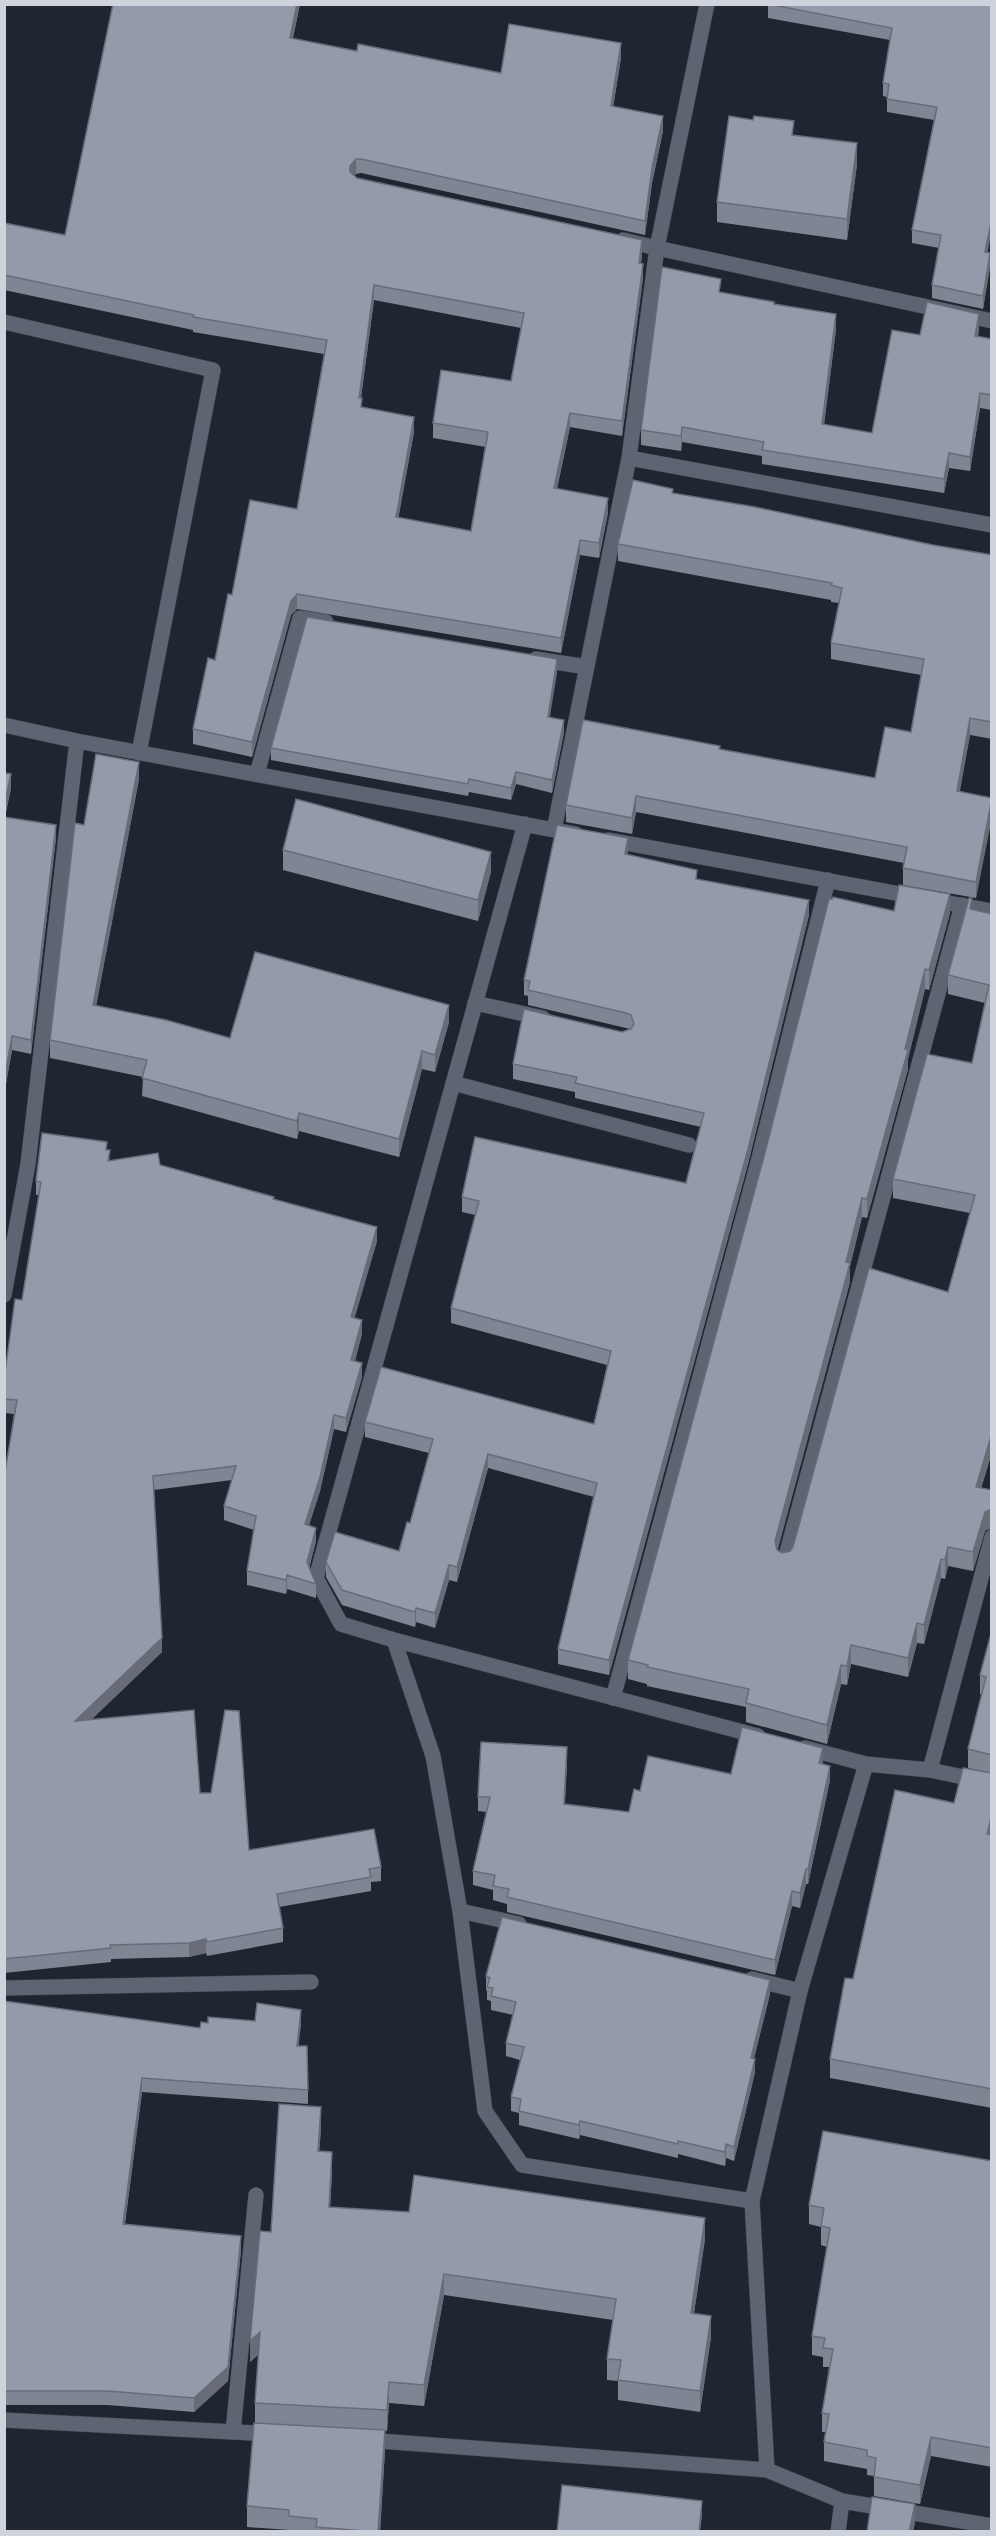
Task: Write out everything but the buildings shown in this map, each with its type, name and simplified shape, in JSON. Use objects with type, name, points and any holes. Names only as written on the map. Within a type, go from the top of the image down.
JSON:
[{"type":"street","points":[[554,830],[629,458],[657,248],[707,4]]},
{"type":"street","points":[[611,238],[992,321]]},
{"type":"street","points":[[4,322],[213,370],[139,753]]},
{"type":"street","points":[[629,458],[992,525]]},
{"type":"street","points":[[257,774],[300,618],[346,626]]},
{"type":"street","points":[[518,656],[586,668]]},
{"type":"street","points":[[4,725],[139,753],[992,911]]},
{"type":"street","points":[[4,1295],[28,1164],[77,741]]},
{"type":"street","points":[[525,824],[316,1578],[341,1624],[394,1640],[866,1764],[930,1770],[992,1783]]},
{"type":"street","points":[[613,1698],[757,1166],[828,880]]},
{"type":"street","points":[[784,1563],[962,905]]},
{"type":"street","points":[[475,1003],[556,1021]]},
{"type":"street","points":[[453,1083],[689,1145]]},
{"type":"street","points":[[930,1770],[992,1537]]},
{"type":"street","points":[[394,1640],[433,1756],[460,1911],[485,2111],[522,2165],[752,2201]]},
{"type":"street","points":[[767,2470],[752,2201],[800,1991],[866,1764]]},
{"type":"street","points":[[460,1911],[528,1927]]},
{"type":"street","points":[[732,1975],[800,1991]]},
{"type":"street","points":[[4,1988],[311,1982]]},
{"type":"street","points":[[233,2432],[256,2195]]},
{"type":"street","points":[[4,2420],[292,2435]]},
{"type":"street","points":[[350,2439],[767,2470],[842,2501],[992,2526]]},
{"type":"street","points":[[837,2532],[842,2501]]}]
